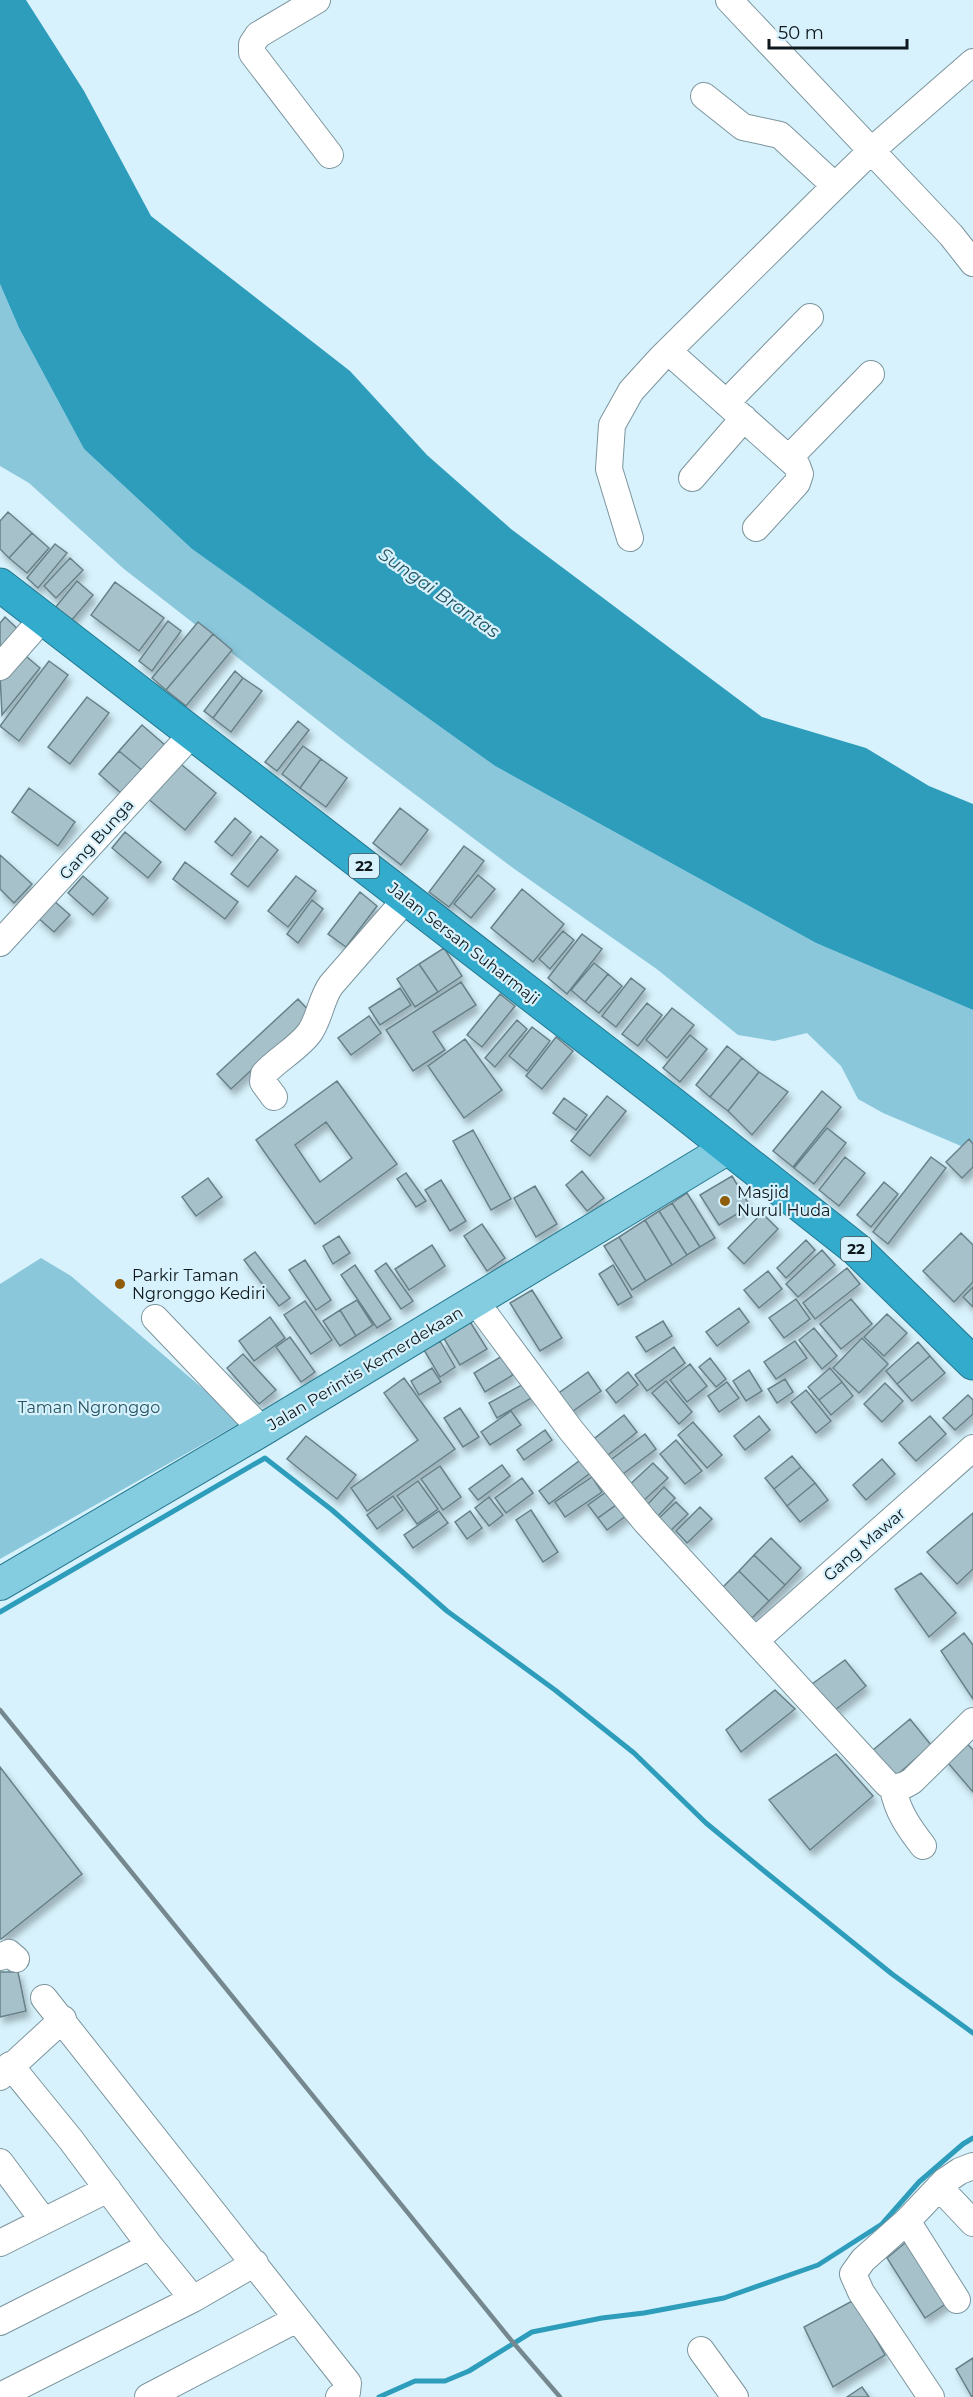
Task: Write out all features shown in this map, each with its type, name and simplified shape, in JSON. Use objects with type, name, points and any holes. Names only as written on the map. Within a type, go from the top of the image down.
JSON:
[{"type":"highway","name":"Jalan Sersan Suharmaji","points":[[0,585],[728,1148]]},
{"type":"highway","name":"22","points":[[728,1148],[856,1250],[973,1363]]},
{"type":"main road","name":"Jalan Perintis Kemerdekaan","points":[[0,1584],[476,1302],[728,1148]]},
{"type":"street","points":[[317,0],[258,35],[252,44],[252,53],[330,155]]},
{"type":"street","points":[[729,0],[951,235],[973,263]]},
{"type":"street","points":[[630,538],[609,469],[612,425],[631,391],[668,351],[872,150],[973,63]]},
{"type":"street","points":[[704,96],[742,127],[780,135],[835,186]]},
{"type":"street","points":[[692,478],[735,411],[810,317]]},
{"type":"street","points":[[668,351],[797,466],[800,474],[797,483],[756,528]]},
{"type":"street","points":[[789,458],[871,374]]},
{"type":"street","points":[[0,667],[43,618]]},
{"type":"street","name":"Gang Bunga","points":[[0,944],[192,734]]},
{"type":"street","points":[[274,1097],[263,1082],[264,1074],[308,1034],[320,1014],[324,995],[331,984],[406,899]]},
{"type":"street","points":[[476,1302],[570,1429],[645,1521],[893,1788],[896,1803],[923,1846]]},
{"type":"street","points":[[155,1318],[262,1430]]},
{"type":"street","name":"Gang Mawar","points":[[756,1640],[973,1448]]},
{"type":"street","points":[[893,1788],[912,1781],[973,1721]]},
{"type":"street","points":[[44,1998],[63,2019],[348,2383],[347,2392],[339,2397]]},
{"type":"street","points":[[63,2019],[5,2071],[108,2189],[193,2299]]},
{"type":"street","points":[[0,2162],[43,2220]]},
{"type":"street","points":[[931,2397],[861,2292],[853,2274],[863,2260],[907,2221],[939,2187],[960,2171],[973,2166]]},
{"type":"street","points":[[939,2187],[973,2223]]},
{"type":"street","points":[[0,2243],[108,2189]]},
{"type":"street","points":[[907,2221],[957,2300]]},
{"type":"street","points":[[0,2322],[150,2246]]},
{"type":"street","points":[[0,2396],[193,2299],[255,2263]]},
{"type":"street","points":[[148,2397],[297,2319]]},
{"type":"street","points":[[701,2350],[735,2397]]},
{"type":"green space","points":[[0,284],[19,328],[84,449],[192,549],[495,766],[816,943],[973,1010],[973,1151],[883,1113],[858,1099],[841,1066],[807,1033],[774,1041],[738,1035],[658,970],[513,868],[356,750],[124,569],[29,483],[0,466]]},
{"type":"green space","name":"Taman Ngronggo","points":[[41,1258],[71,1276],[242,1422],[0,1559],[0,1284]]},
{"type":"water","name":"Sungai Brantas","points":[[0,0],[26,0],[84,91],[151,216],[350,371],[427,455],[511,529],[762,717],[866,748],[929,786],[973,804],[973,1010],[816,943],[495,766],[192,549],[84,449],[19,328],[0,284]]},
{"type":"building","points":[[8,512],[32,533],[9,558],[0,549],[0,521]]},
{"type":"building","points":[[32,533],[49,548],[27,573],[9,558]]},
{"type":"building","points":[[55,544],[67,553],[38,588],[27,578]]},
{"type":"building","points":[[70,558],[83,570],[56,598],[44,586]]},
{"type":"building","points":[[77,581],[93,595],[71,621],[55,608]]},
{"type":"building","points":[[115,582],[164,618],[139,651],[91,615]]},
{"type":"building","points":[[5,617],[23,634],[0,659],[0,623]]},
{"type":"building","points":[[168,621],[181,631],[152,671],[139,661]]},
{"type":"building","points":[[198,622],[213,634],[166,690],[152,678]]},
{"type":"building","points":[[213,634],[232,650],[186,706],[166,690]]},
{"type":"building","points":[[20,651],[40,668],[2,715],[0,675]]},
{"type":"building","points":[[49,661],[68,675],[19,741],[0,726]]},
{"type":"building","points":[[235,671],[243,678],[213,718],[204,711]]},
{"type":"building","points":[[243,678],[262,691],[231,732],[213,718]]},
{"type":"building","points":[[87,697],[109,713],[70,764],[48,747]]},
{"type":"building","points":[[298,721],[309,730],[277,771],[265,762]]},
{"type":"building","points":[[142,725],[165,745],[143,771],[119,751]]},
{"type":"building","points":[[303,746],[321,759],[300,788],[282,774]]},
{"type":"building","points":[[119,751],[143,771],[122,794],[99,774]]},
{"type":"building","points":[[321,759],[347,778],[326,807],[300,788]]},
{"type":"building","points":[[177,761],[216,793],[185,830],[146,797]]},
{"type":"building","points":[[29,788],[75,822],[58,846],[12,812]]},
{"type":"building","points":[[400,808],[428,830],[401,865],[373,843]]},
{"type":"building","points":[[235,818],[251,832],[232,856],[215,842]]},
{"type":"building","points":[[125,832],[161,862],[148,878],[112,848]]},
{"type":"building","points":[[261,836],[278,850],[248,887],[231,874]]},
{"type":"building","points":[[464,846],[484,861],[449,907],[429,892]]},
{"type":"building","points":[[0,855],[32,884],[14,903],[0,889]]},
{"type":"building","points":[[185,862],[238,902],[225,919],[173,879]]},
{"type":"building","points":[[478,875],[495,889],[471,918],[454,904]]},
{"type":"building","points":[[83,876],[108,898],[93,915],[68,893]]},
{"type":"building","points":[[296,876],[316,891],[288,927],[268,911]]},
{"type":"building","points":[[522,889],[564,924],[533,962],[491,928]]},
{"type":"building","points":[[360,892],[377,906],[346,947],[328,934]]},
{"type":"building","points":[[53,900],[70,915],[54,932],[37,917]]},
{"type":"building","points":[[312,900],[323,909],[298,943],[287,934]]},
{"type":"building","points":[[563,931],[574,940],[550,969],[539,959]]},
{"type":"building","points":[[582,934],[602,949],[567,994],[548,978]]},
{"type":"building","points":[[444,948],[462,976],[438,992],[419,964]]},
{"type":"building","points":[[594,963],[608,974],[585,1002],[571,990]]},
{"type":"building","points":[[419,964],[438,992],[415,1007],[397,979]]},
{"type":"building","points":[[608,974],[622,986],[599,1013],[585,1002]]},
{"type":"building","points":[[631,978],[645,989],[616,1027],[602,1016]]},
{"type":"building","points":[[461,982],[476,1005],[433,1032],[445,1050],[413,1071],[386,1030]]},
{"type":"building","points":[[400,988],[411,1005],[380,1025],[369,1008]]},
{"type":"building","points":[[500,994],[515,1006],[482,1047],[467,1035]]},
{"type":"building","points":[[298,999],[312,1014],[231,1089],[217,1074]]},
{"type":"building","points":[[647,1003],[662,1015],[638,1046],[622,1034]]},
{"type":"building","points":[[672,1008],[694,1025],[667,1058],[646,1040]]},
{"type":"building","points":[[369,1016],[381,1033],[351,1055],[338,1038]]},
{"type":"building","points":[[517,1020],[527,1029],[495,1067],[485,1058]]},
{"type":"building","points":[[532,1027],[550,1041],[527,1071],[509,1056]]},
{"type":"building","points":[[690,1035],[707,1049],[680,1082],[663,1068]]},
{"type":"building","points":[[556,1037],[573,1051],[542,1089],[526,1076]]},
{"type":"building","points":[[465,1039],[502,1090],[464,1118],[428,1066]]},
{"type":"building","points":[[727,1046],[742,1058],[710,1097],[696,1085]]},
{"type":"building","points":[[742,1058],[759,1072],[728,1111],[710,1097]]},
{"type":"building","points":[[759,1072],[788,1092],[752,1135],[728,1111]]},
{"type":"building","points":[[337,1081],[397,1164],[315,1224],[256,1140]],"holes":[[[326,1122],[352,1158],[320,1182],[295,1145]]]},
{"type":"building","points":[[822,1091],[841,1107],[793,1167],[773,1151]]},
{"type":"building","points":[[607,1096],[626,1111],[590,1156],[571,1141]]},
{"type":"building","points":[[564,1098],[587,1115],[576,1130],[553,1113]]},
{"type":"building","points":[[827,1128],[846,1143],[814,1184],[794,1168]]},
{"type":"building","points":[[473,1130],[511,1199],[491,1210],[453,1141]]},
{"type":"building","points":[[969,1139],[973,1144],[973,1167],[962,1178],[946,1162]]},
{"type":"building","points":[[845,1157],[865,1173],[839,1206],[819,1190]]},
{"type":"building","points":[[931,1157],[946,1168],[888,1244],[873,1232]]},
{"type":"building","points":[[582,1171],[604,1198],[587,1211],[566,1185]]},
{"type":"building","points":[[406,1173],[426,1201],[416,1207],[397,1179]]},
{"type":"building","name":"Masjid Nurul Huda","points":[[732,1176],[750,1206],[719,1225],[700,1195]]},
{"type":"building","points":[[208,1178],[222,1197],[196,1216],[182,1197]]},
{"type":"building","points":[[441,1180],[466,1221],[450,1231],[425,1190]]},
{"type":"building","points":[[884,1182],[898,1194],[871,1227],[857,1215]]},
{"type":"building","points":[[535,1186],[557,1224],[536,1237],[514,1198]]},
{"type":"building","points":[[687,1193],[715,1238],[700,1247],[672,1203]]},
{"type":"building","points":[[672,1203],[700,1247],[687,1255],[659,1211]]},
{"type":"building","points":[[659,1211],[687,1255],[672,1265],[645,1220]]},
{"type":"building","points":[[762,1213],[778,1229],[744,1264],[728,1248]]},
{"type":"building","points":[[645,1220],[672,1265],[646,1281],[619,1237]]},
{"type":"building","points":[[482,1224],[505,1258],[487,1271],[464,1236]]},
{"type":"building","points":[[961,1233],[973,1245],[973,1282],[954,1302],[923,1271]]},
{"type":"building","points":[[339,1236],[350,1253],[333,1264],[323,1246]]},
{"type":"building","points":[[619,1237],[646,1281],[632,1290],[604,1246]]},
{"type":"building","points":[[806,1240],[815,1250],[786,1278],[777,1268]]},
{"type":"building","points":[[432,1245],[445,1266],[409,1290],[395,1269]]},
{"type":"building","points":[[822,1250],[835,1265],[798,1297],[786,1284]]},
{"type":"building","points":[[255,1252],[290,1298],[279,1306],[244,1260]]},
{"type":"building","points":[[305,1260],[331,1300],[316,1310],[289,1270]]},
{"type":"building","points":[[386,1263],[413,1301],[401,1309],[375,1271]]},
{"type":"building","points":[[355,1265],[391,1319],[377,1328],[341,1275]]},
{"type":"building","points":[[613,1265],[632,1297],[618,1305],[599,1274]]},
{"type":"building","points":[[847,1268],[860,1284],[815,1319],[803,1303]]},
{"type":"building","points":[[768,1271],[782,1289],[759,1308],[744,1290]]},
{"type":"building","points":[[973,1287],[973,1307],[963,1297]]},
{"type":"building","points":[[532,1290],[562,1338],[540,1351],[510,1303]]},
{"type":"building","points":[[796,1299],[810,1319],[784,1338],[769,1318]]},
{"type":"building","points":[[851,1299],[872,1324],[841,1349],[820,1324]]},
{"type":"building","points":[[357,1300],[373,1325],[356,1336],[340,1310]]},
{"type":"building","points":[[305,1301],[332,1340],[311,1354],[284,1315]]},
{"type":"building","points":[[739,1308],[749,1322],[717,1346],[706,1332]]},
{"type":"building","points":[[340,1310],[356,1336],[340,1346],[323,1321]]},
{"type":"building","points":[[887,1314],[907,1333],[884,1356],[864,1337]]},
{"type":"building","points":[[270,1317],[285,1338],[254,1361],[239,1341]]},
{"type":"building","points":[[469,1320],[487,1349],[460,1365],[443,1337]]},
{"type":"building","points":[[663,1321],[672,1336],[646,1352],[636,1337]]},
{"type":"building","points":[[814,1328],[837,1356],[822,1369],[799,1340]]},
{"type":"building","points":[[290,1337],[315,1372],[301,1382],[276,1347]]},
{"type":"building","points":[[862,1338],[888,1364],[859,1393],[833,1368]]},
{"type":"building","points":[[440,1341],[455,1367],[440,1377],[424,1350]]},
{"type":"building","points":[[795,1341],[807,1358],[776,1379],[764,1362]]},
{"type":"building","points":[[918,1342],[930,1356],[897,1384],[886,1371]]},
{"type":"building","points":[[674,1347],[685,1363],[647,1391],[635,1375]]},
{"type":"building","points":[[243,1354],[276,1390],[259,1404],[227,1368]]},
{"type":"building","points":[[502,1356],[513,1375],[485,1392],[474,1373]]},
{"type":"building","points":[[930,1356],[945,1373],[912,1401],[897,1384]]},
{"type":"building","points":[[710,1358],[726,1379],[716,1387],[699,1367]]},
{"type":"building","points":[[690,1364],[707,1386],[687,1402],[670,1380]]},
{"type":"building","points":[[432,1368],[441,1382],[419,1395],[411,1381]]},
{"type":"building","points":[[830,1368],[842,1382],[819,1400],[808,1387]]},
{"type":"building","points":[[749,1370],[762,1391],[746,1401],[733,1381]]},
{"type":"building","points":[[588,1372],[601,1391],[569,1414],[556,1395]]},
{"type":"building","points":[[628,1372],[638,1385],[616,1403],[606,1390]]},
{"type":"building","points":[[404,1378],[455,1449],[367,1511],[351,1488],[418,1440],[384,1393]]},
{"type":"building","points":[[785,1379],[793,1392],[777,1403],[768,1389]]},
{"type":"building","points":[[666,1381],[692,1412],[679,1424],[652,1393]]},
{"type":"building","points":[[527,1382],[535,1396],[497,1418],[489,1403]]},
{"type":"building","points":[[727,1382],[739,1398],[719,1412],[708,1396]]},
{"type":"building","points":[[842,1382],[853,1396],[831,1415],[819,1400]]},
{"type":"building","points":[[885,1383],[903,1401],[882,1422],[864,1404]]},
{"type":"building","points":[[806,1390],[831,1421],[816,1433],[791,1402]]},
{"type":"building","points":[[968,1395],[973,1400],[973,1414],[955,1430],[943,1418]]},
{"type":"building","points":[[460,1408],[479,1437],[463,1447],[444,1418]]},
{"type":"building","points":[[511,1411],[521,1425],[490,1445],[481,1432]]},
{"type":"building","points":[[624,1415],[637,1432],[603,1459],[590,1442]]},
{"type":"building","points":[[759,1416],[770,1430],[745,1450],[734,1436]]},
{"type":"building","points":[[930,1416],[946,1434],[916,1461],[899,1443]]},
{"type":"building","points":[[693,1422],[722,1455],[707,1468],[678,1435]]},
{"type":"building","points":[[545,1430],[552,1440],[524,1460],[517,1450]]},
{"type":"building","points":[[645,1434],[656,1449],[619,1477],[608,1462]]},
{"type":"building","points":[[306,1436],[356,1475],[337,1499],[287,1459]]},
{"type":"building","points":[[676,1440],[702,1471],[685,1484],[660,1454]]},
{"type":"building","points":[[792,1456],[801,1467],[774,1489],[765,1478]]},
{"type":"building","points":[[583,1458],[593,1471],[549,1504],[539,1491]]},
{"type":"building","points":[[882,1459],[895,1474],[866,1500],[853,1485]]},
{"type":"building","points":[[653,1463],[668,1478],[641,1503],[626,1488]]},
{"type":"building","points":[[502,1465],[510,1476],[478,1500],[469,1489]]},
{"type":"building","points":[[440,1466],[461,1497],[443,1510],[421,1479]]},
{"type":"building","points":[[801,1467],[815,1483],[787,1506],[774,1489]]},
{"type":"building","points":[[592,1477],[602,1492],[565,1517],[555,1502]]},
{"type":"building","points":[[522,1478],[533,1493],[506,1513],[495,1498]]},
{"type":"building","points":[[418,1481],[438,1509],[417,1524],[397,1496]]},
{"type":"building","points":[[815,1483],[828,1500],[800,1522],[787,1506]]},
{"type":"building","points":[[613,1487],[623,1500],[598,1518],[588,1505]]},
{"type":"building","points":[[664,1487],[675,1498],[657,1517],[646,1506]]},
{"type":"building","points":[[393,1496],[403,1510],[377,1529],[367,1515]]},
{"type":"building","points":[[489,1497],[503,1515],[489,1526],[475,1508]]},
{"type":"building","points":[[623,1500],[631,1512],[607,1530],[598,1518]]},
{"type":"building","points":[[676,1502],[688,1514],[668,1533],[656,1521]]},
{"type":"building","points":[[700,1507],[712,1519],[687,1543],[676,1531]]},
{"type":"building","points":[[531,1510],[558,1552],[543,1562],[516,1520]]},
{"type":"building","points":[[439,1511],[448,1523],[413,1548],[404,1535]]},
{"type":"building","points":[[470,1511],[482,1528],[467,1539],[455,1522]]},
{"type":"building","points":[[973,1513],[973,1569],[957,1584],[927,1552]]},
{"type":"building","points":[[771,1538],[801,1568],[785,1585],[754,1555]]},
{"type":"building","points":[[754,1555],[785,1585],[769,1601],[739,1571]]},
{"type":"building","points":[[739,1571],[769,1601],[752,1618],[722,1588]]},
{"type":"building","points":[[921,1573],[956,1613],[929,1637],[895,1589]]},
{"type":"building","points":[[964,1633],[973,1645],[973,1699],[941,1651]]},
{"type":"building","points":[[845,1660],[866,1686],[835,1710],[812,1684]]},
{"type":"building","points":[[775,1690],[795,1709],[741,1752],[726,1730]]},
{"type":"building","points":[[910,1719],[931,1745],[896,1776],[873,1750]]},
{"type":"building","points":[[963,1739],[973,1750],[973,1792],[943,1757]]},
{"type":"building","points":[[836,1754],[873,1796],[810,1850],[769,1800]]},
{"type":"building","points":[[0,1767],[82,1874],[1,1939],[0,1938]]},
{"type":"building","points":[[0,1972],[18,1972],[26,2011],[0,2017]]},
{"type":"building","points":[[911,2238],[953,2299],[925,2318],[887,2258]]},
{"type":"building","points":[[854,2300],[885,2355],[833,2387],[804,2327]]},
{"type":"building","points":[[973,2358],[973,2397],[972,2397],[956,2369]]},
{"type":"building","points":[[862,2387],[869,2397],[847,2397]]},
{"type":"waterway","points":[[0,1612],[265,1458],[332,1510],[447,1611],[555,1690],[634,1753],[706,1823],[763,1870],[892,1974],[973,2033]]},
{"type":"waterway","points":[[379,2397],[415,2381],[445,2381],[469,2371],[532,2332],[724,2298],[818,2265],[882,2224],[919,2182],[973,2138]]},
{"type":"railway","points":[[0,1710],[511,2340],[560,2397]]},
{"type":"place","name":"Masjid Nurul Huda","points":[[725,1201]]},
{"type":"place","name":"Parkir Taman Ngronggo Kediri","points":[[120,1284]]}]
